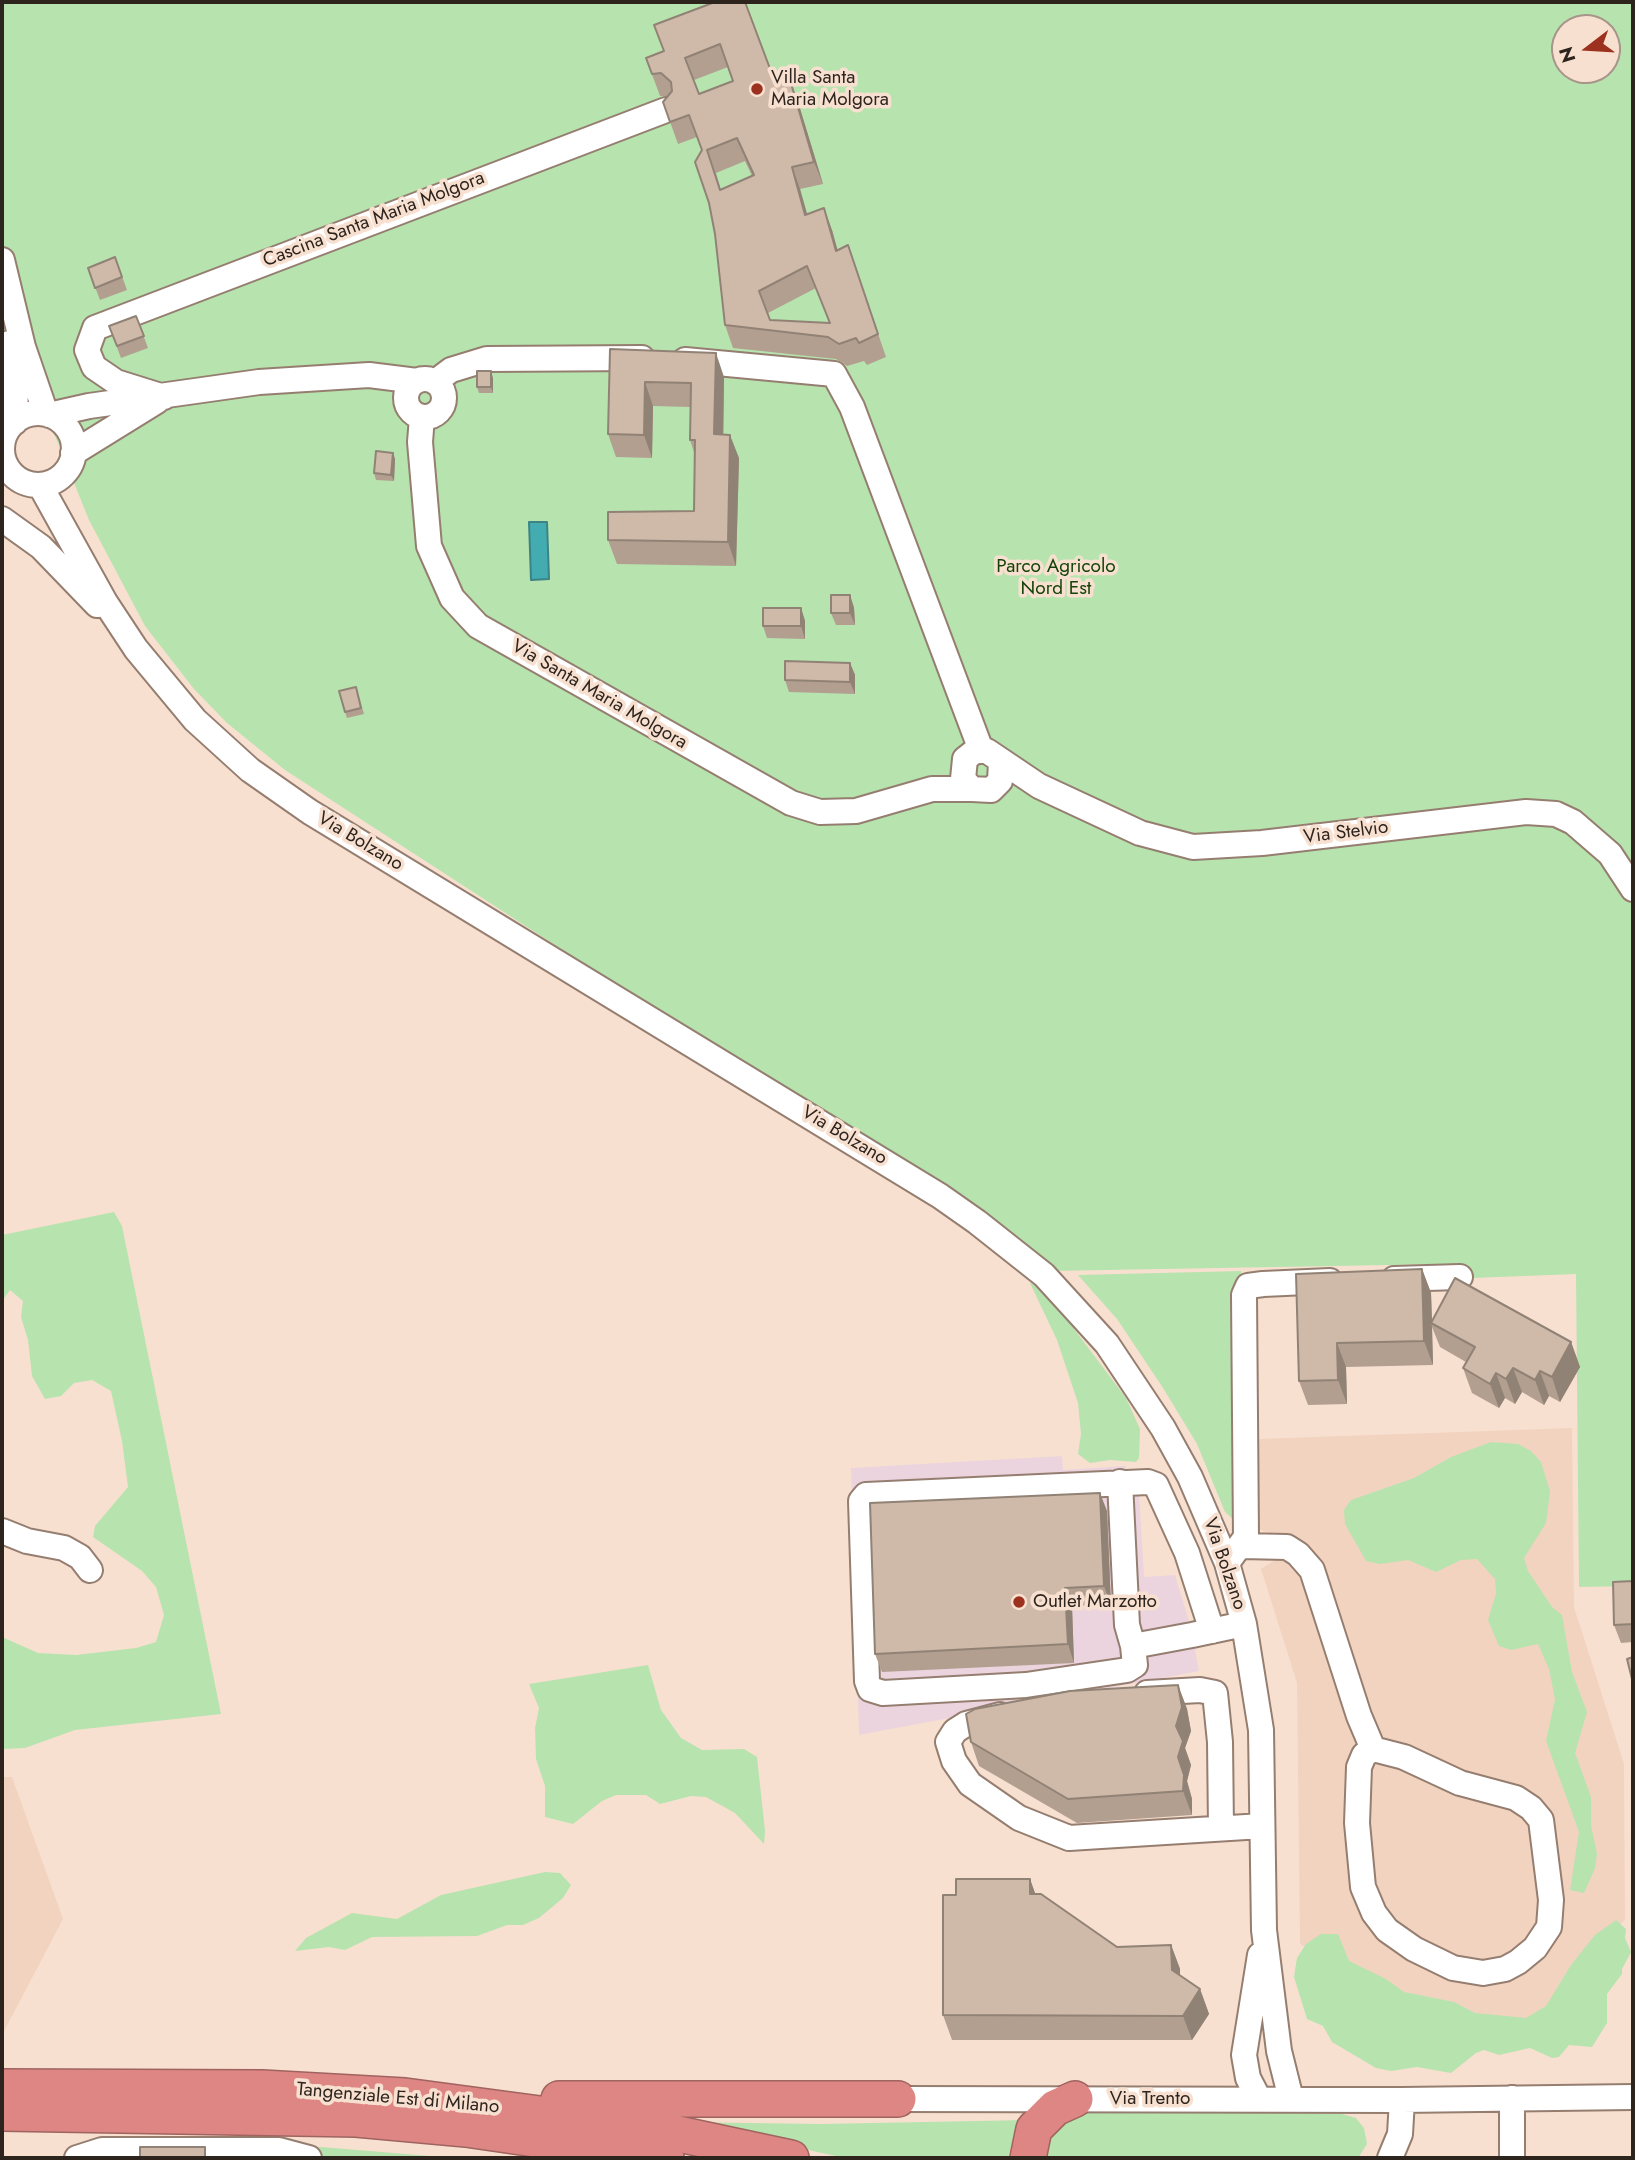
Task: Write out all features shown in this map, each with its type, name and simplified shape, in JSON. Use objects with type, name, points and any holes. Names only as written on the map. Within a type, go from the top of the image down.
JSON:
[{"type":"highway","name":"Tangenziale Est di Milano","points":[[2,2087],[262,2088],[462,2115],[660,2130],[791,2158]]},
{"type":"highway","points":[[462,2115],[639,2096],[898,2099]]},
{"type":"highway","points":[[1028,2158],[1034,2129],[1055,2108],[1074,2099]]},
{"type":"highway","name":"Tangenziale Est di Milano","points":[[2,2113],[255,2115],[356,2119],[462,2115],[666,2158]]},
{"type":"highway","points":[[462,2115],[540,2158]]},
{"type":"street","name":"Cascina Santa Maria Molgora","points":[[164,397],[103,376],[90,359],[88,340],[95,328],[123,315],[666,110]]},
{"type":"street","points":[[2,260],[23,347],[47,415],[68,430],[69,464]]},
{"type":"street","points":[[2,306],[16,384],[3,458],[10,472],[21,482],[69,464],[164,397]]},
{"type":"street","points":[[7,430],[30,415],[47,415],[89,406],[260,382],[369,375],[426,382],[451,370],[487,359],[600,357],[718,361],[834,374],[852,407],[983,771]]},
{"type":"street","name":"Via Santa Maria Molgora","points":[[426,382],[409,389],[406,401],[412,411],[422,417],[420,442],[429,546],[452,598],[478,626],[791,803],[820,812],[856,811],[983,771]]},
{"type":"street","name":"Via Bolzano","points":[[69,464],[64,496],[87,569]]},
{"type":"street","name":"Via Bolzano","points":[[21,482],[87,569],[125,634],[158,678],[195,720],[236,758],[287,797],[898,1170],[977,1222],[1034,1266],[1083,1316],[1137,1386],[1235,1555],[1261,1730],[1264,1930]]},
{"type":"street","points":[[2,519],[41,547],[125,634]]},
{"type":"street","name":"Via Stelvio","points":[[983,771],[1039,786],[1140,833],[1193,847],[1271,842],[1526,812],[1556,814],[1573,822],[1610,854],[1633,889]]},
{"type":"street","points":[[1235,1555],[1247,1537],[1244,1295],[1248,1286],[1460,1277]]},
{"type":"street","points":[[1119,1482],[1127,1625],[1135,1665],[1127,1670],[1026,1685],[883,1693],[870,1689],[866,1681],[861,1501],[866,1495],[1119,1482],[1140,1481],[1156,1485],[1188,1553],[1212,1631]]},
{"type":"street","points":[[2,1531],[27,1541],[64,1548],[80,1558],[90,1570]]},
{"type":"street","points":[[1235,1555],[1287,1547],[1312,1570],[1359,1716],[1373,1749]]},
{"type":"street","points":[[1133,1646],[1244,1624]]},
{"type":"street","points":[[1057,1704],[1113,1696],[1200,1690],[1215,1693],[1220,1742],[1221,1828]]},
{"type":"street","points":[[1018,1712],[966,1724],[955,1731],[948,1742],[954,1761],[970,1784],[1020,1818],[1069,1838],[1262,1826]]},
{"type":"street","points":[[1373,1749],[1404,1757],[1460,1783],[1516,1798],[1531,1808],[1541,1820],[1551,1900],[1549,1927],[1535,1948],[1518,1962],[1505,1969],[1483,1973],[1453,1968],[1414,1950],[1387,1930],[1374,1913],[1363,1887],[1358,1859],[1357,1823],[1359,1767],[1364,1755],[1373,1749]]},
{"type":"street","points":[[1264,1930],[1279,2051],[1291,2099]]},
{"type":"street","points":[[1259,2099],[1248,2078],[1244,2055],[1264,1930]]},
{"type":"street","name":"Via Trento","points":[[898,2099],[1402,2101],[1633,2097]]},
{"type":"street","points":[[1511,2158],[1512,2098]]},
{"type":"street","points":[[1390,2158],[1400,2134],[1402,2101]]},
{"type":"street","points":[[77,2158],[102,2150],[123,2154],[230,2154],[279,2150],[309,2158]]},
{"type":"shaded area","points":[[1572,1428],[1574,1607],[1624,1764],[1625,1919],[1542,2024],[1407,2010],[1300,1944],[1297,1683],[1261,1569],[1275,1560],[1274,1535],[1258,1529],[1257,1439]]},
{"type":"shaded area","name":"Outlet Marzotto","points":[[1062,1456],[1063,1470],[1126,1466],[1128,1489],[1139,1491],[1144,1577],[1175,1575],[1191,1628],[1199,1671],[859,1735],[851,1468]]},
{"type":"shaded area","points":[[2,1777],[12,1777],[63,1919],[2,2035]]},
{"type":"green space","name":"Parco Agricolo Nord Est","points":[[2,2],[1633,2],[1633,1586],[1579,1587],[1576,1274],[1447,1279],[1446,1264],[1050,1271],[285,770],[227,723],[194,689],[145,626],[89,520],[45,411],[2,425]]},
{"type":"green space","points":[[114,1212],[122,1226],[221,1714],[75,1730],[25,1748],[2,1749],[2,1637],[38,1653],[76,1655],[136,1648],[156,1642],[164,1615],[156,1587],[142,1571],[93,1537],[95,1526],[128,1487],[122,1441],[111,1391],[92,1380],[74,1383],[61,1396],[45,1399],[32,1376],[28,1340],[21,1317],[23,1301],[10,1290],[2,1301],[2,1235]]},
{"type":"green space","points":[[1241,1271],[1240,1457],[1235,1521],[1225,1512],[1197,1444],[1163,1388],[1117,1319],[1078,1275]]},
{"type":"green space","points":[[1030,1283],[1039,1286],[1059,1309],[1126,1398],[1140,1429],[1139,1458],[1136,1462],[1110,1460],[1090,1463],[1078,1454],[1081,1434],[1078,1403],[1057,1340]]},
{"type":"green space","points":[[1491,1442],[1518,1444],[1531,1451],[1541,1462],[1550,1491],[1546,1523],[1524,1558],[1528,1571],[1552,1607],[1562,1615],[1572,1672],[1587,1712],[1575,1753],[1591,1797],[1591,1825],[1597,1854],[1595,1868],[1584,1893],[1570,1890],[1579,1832],[1546,1741],[1555,1699],[1549,1669],[1538,1644],[1511,1650],[1499,1646],[1488,1620],[1496,1593],[1495,1579],[1477,1559],[1461,1560],[1436,1572],[1408,1560],[1380,1564],[1366,1561],[1345,1524],[1344,1510],[1351,1500],[1414,1478],[1451,1457]]},
{"type":"green space","points":[[648,1665],[661,1710],[681,1738],[702,1750],[744,1749],[757,1757],[764,1844],[735,1813],[706,1797],[691,1796],[660,1804],[646,1795],[616,1795],[602,1801],[573,1824],[545,1817],[545,1786],[536,1759],[535,1728],[539,1708],[529,1684]]},
{"type":"green space","points":[[545,1872],[560,1873],[571,1885],[563,1898],[539,1918],[523,1925],[507,1925],[477,1936],[372,1937],[345,1950],[329,1947],[295,1951],[306,1938],[352,1913],[397,1919],[441,1895]]},
{"type":"green space","points":[[1616,1920],[1626,1929],[1625,1938],[1631,1952],[1622,1974],[1607,1994],[1607,2023],[1592,2047],[1569,2045],[1559,2057],[1552,2058],[1530,2048],[1499,2055],[1484,2050],[1476,2053],[1451,2073],[1417,2067],[1391,2071],[1376,2068],[1332,2042],[1323,2026],[1307,2019],[1294,1977],[1297,1958],[1306,1944],[1321,1934],[1338,1934],[1349,1961],[1386,1979],[1404,1992],[1454,2002],[1475,2013],[1526,2018],[1546,2006],[1571,1965],[1595,1935]]},
{"type":"green space","points":[[1083,2110],[1342,2114],[1356,2118],[1364,2128],[1367,2144],[1358,2158],[1033,2158],[1040,2133]]},
{"type":"green space","points":[[1028,2120],[1013,2140],[1008,2158],[845,2158],[681,2122],[821,2124]]},
{"type":"green space","points":[[321,2147],[455,2158],[320,2158],[310,2148]]},
{"type":"water","points":[[529,522],[547,522],[549,579],[531,580]]},
{"type":"building","points":[[715,2],[745,2],[775,82],[790,80],[814,162],[792,167],[805,215],[824,208],[836,251],[848,245],[878,334],[859,343],[856,338],[839,344],[828,337],[725,325],[715,234],[709,203],[695,162],[702,150],[689,115],[670,122],[663,102],[672,91],[671,82],[661,73],[652,74],[646,58],[664,51],[654,25]],"holes":[[[720,44],[733,81],[699,94],[685,58]],[[737,138],[754,175],[720,190],[707,150]],[[807,266],[830,323],[770,320],[759,291]]]},
{"type":"building","points":[[115,257],[122,277],[95,288],[88,268]]},
{"type":"building","points":[[136,316],[144,336],[117,346],[109,326]]},
{"type":"building","points":[[610,349],[716,353],[714,434],[730,435],[728,542],[608,540],[608,512],[694,511],[695,440],[690,440],[691,383],[645,382],[644,435],[608,434]]},
{"type":"building","points":[[477,371],[491,371],[491,387],[477,387]]},
{"type":"building","points":[[376,451],[393,453],[391,475],[374,473]]},
{"type":"building","points":[[831,595],[850,595],[850,613],[831,613]]},
{"type":"building","points":[[763,608],[801,608],[801,626],[763,626]]},
{"type":"building","points":[[785,661],[850,663],[850,682],[785,680]]},
{"type":"building","points":[[356,687],[361,708],[345,712],[339,691]]},
{"type":"building","points":[[1422,1269],[1424,1341],[1337,1343],[1338,1380],[1299,1381],[1296,1274]]},
{"type":"building","points":[[1455,1278],[1571,1342],[1552,1377],[1540,1371],[1535,1380],[1513,1368],[1506,1379],[1496,1373],[1490,1384],[1463,1368],[1475,1347],[1431,1323]]},
{"type":"building","points":[[1100,1493],[1104,1586],[1065,1588],[1068,1644],[875,1654],[870,1503]]},
{"type":"building","points":[[1633,1581],[1633,1624],[1614,1625],[1613,1582]]},
{"type":"building","points":[[1633,1657],[1633,1683],[1627,1659]]},
{"type":"building","points":[[1178,1685],[1182,1707],[1176,1726],[1183,1741],[1178,1757],[1184,1775],[1183,1791],[1068,1799],[971,1742],[966,1714],[975,1709],[1070,1691]]},
{"type":"building","points":[[956,1879],[1030,1879],[1030,1894],[1041,1894],[1117,1947],[1171,1945],[1172,1970],[1200,1989],[1183,2016],[943,2015],[943,1895],[956,1895]]},
{"type":"building","points":[[140,2147],[205,2147],[205,2158],[140,2158]]},
{"type":"place","name":"Villa Santa Maria Molgora","points":[[757,89]]},
{"type":"place","name":"Outlet Marzotto","points":[[1019,1602]]}]
